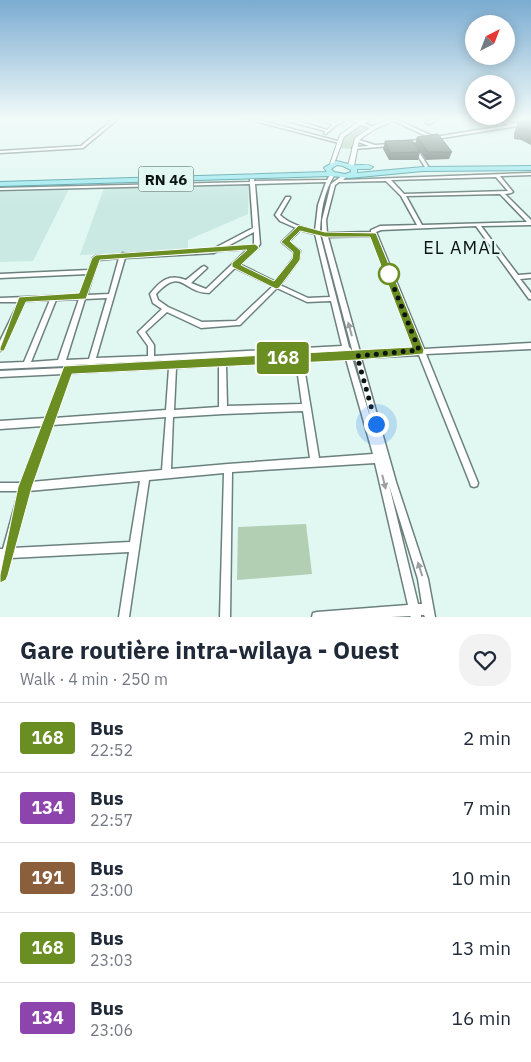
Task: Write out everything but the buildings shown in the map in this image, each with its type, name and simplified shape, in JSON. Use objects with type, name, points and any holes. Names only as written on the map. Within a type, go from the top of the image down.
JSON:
[{"type":"main road","points":[[531,163],[426,166],[351,166],[340,163],[330,165],[327,170],[332,177],[437,169],[531,168]]},
{"type":"main road","name":"RN 46","points":[[0,179],[276,171],[318,169],[330,165]]},
{"type":"main road","points":[[347,176],[354,173],[351,166]]},
{"type":"main road","name":"RN 46","points":[[0,184],[332,177]]},
{"type":"street","points":[[0,152],[82,147]]},
{"type":"street","points":[[330,165],[337,147]]},
{"type":"street","points":[[351,166],[354,148],[378,147]]},
{"type":"street","points":[[413,147],[426,166]]},
{"type":"street","points":[[437,169],[442,176]]},
{"type":"street","points":[[354,353],[334,299],[321,234],[332,177],[387,179],[531,174]]},
{"type":"street","points":[[403,195],[502,193],[512,191],[497,175]]},
{"type":"street","points":[[0,189],[252,179],[257,240],[255,247],[207,291],[173,278],[153,294],[155,301],[166,309],[200,325],[232,325],[245,319],[276,286],[296,260],[297,251],[285,242],[299,228]]},
{"type":"street","points":[[387,179],[403,195],[421,227]]},
{"type":"street","points":[[502,193],[531,223]]},
{"type":"street","points":[[288,198],[278,217],[299,228],[321,234],[373,234]]},
{"type":"street","points":[[373,234],[377,228],[531,223]]},
{"type":"street","points":[[478,226],[531,297]]},
{"type":"street","points":[[214,251],[256,229]]},
{"type":"street","points":[[321,234],[381,458],[415,614]]},
{"type":"street","points":[[373,234],[474,483]]},
{"type":"street","points":[[61,363],[96,258],[255,247]]},
{"type":"street","points":[[92,361],[123,255]]},
{"type":"street","points":[[235,265],[307,300],[334,299]]},
{"type":"street","points":[[187,283],[204,268]]},
{"type":"street","points":[[0,276],[91,272]]},
{"type":"street","points":[[516,277],[531,276]]},
{"type":"street","points":[[0,300],[111,296]]},
{"type":"street","points":[[26,365],[54,298]]},
{"type":"street","points":[[0,348],[23,299]]},
{"type":"street","points":[[151,358],[151,345],[141,332],[166,309]]},
{"type":"street","points":[[0,366],[61,363],[69,366],[92,361],[151,358],[531,346]]},
{"type":"street","points":[[0,374],[69,366],[173,364],[299,358],[354,353]]},
{"type":"street","points":[[299,358],[305,407],[315,462]]},
{"type":"street","points":[[222,361],[223,410]]},
{"type":"street","points":[[166,473],[173,364]]},
{"type":"street","points":[[0,575],[4,554],[25,487],[47,422],[69,366]]},
{"type":"street","points":[[0,425],[169,413],[305,407]]},
{"type":"street","points":[[0,487],[25,487],[166,473],[381,458]]},
{"type":"street","points":[[317,617],[429,613],[423,580],[381,458]]},
{"type":"street","points":[[225,617],[228,468]]},
{"type":"street","points":[[124,617],[145,476]]},
{"type":"street","points":[[4,554],[134,547]]},
{"type":"shaded area","points":[[249,184],[248,214],[188,240],[188,250],[80,255],[104,188]]},
{"type":"shaded area","points":[[69,189],[33,261],[0,262],[0,192]]},
{"type":"green space","points":[[340,147],[351,147],[350,149]]},
{"type":"green space","points":[[306,524],[312,574],[237,580],[238,527]]},
{"type":"bus line","name":"168","points":[[0,348],[23,299],[83,296],[95,259],[98,257],[255,247],[235,265],[276,286],[296,260],[297,251],[285,242],[299,228],[325,235],[373,234],[419,350],[357,356],[222,361],[68,370],[47,422],[25,487],[0,575]]},
{"type":"district","name":"EL AMAL","points":[[462,247]]},
{"type":"route","points":[[376,424],[357,356],[419,350],[386,268],[389,274]]}]
